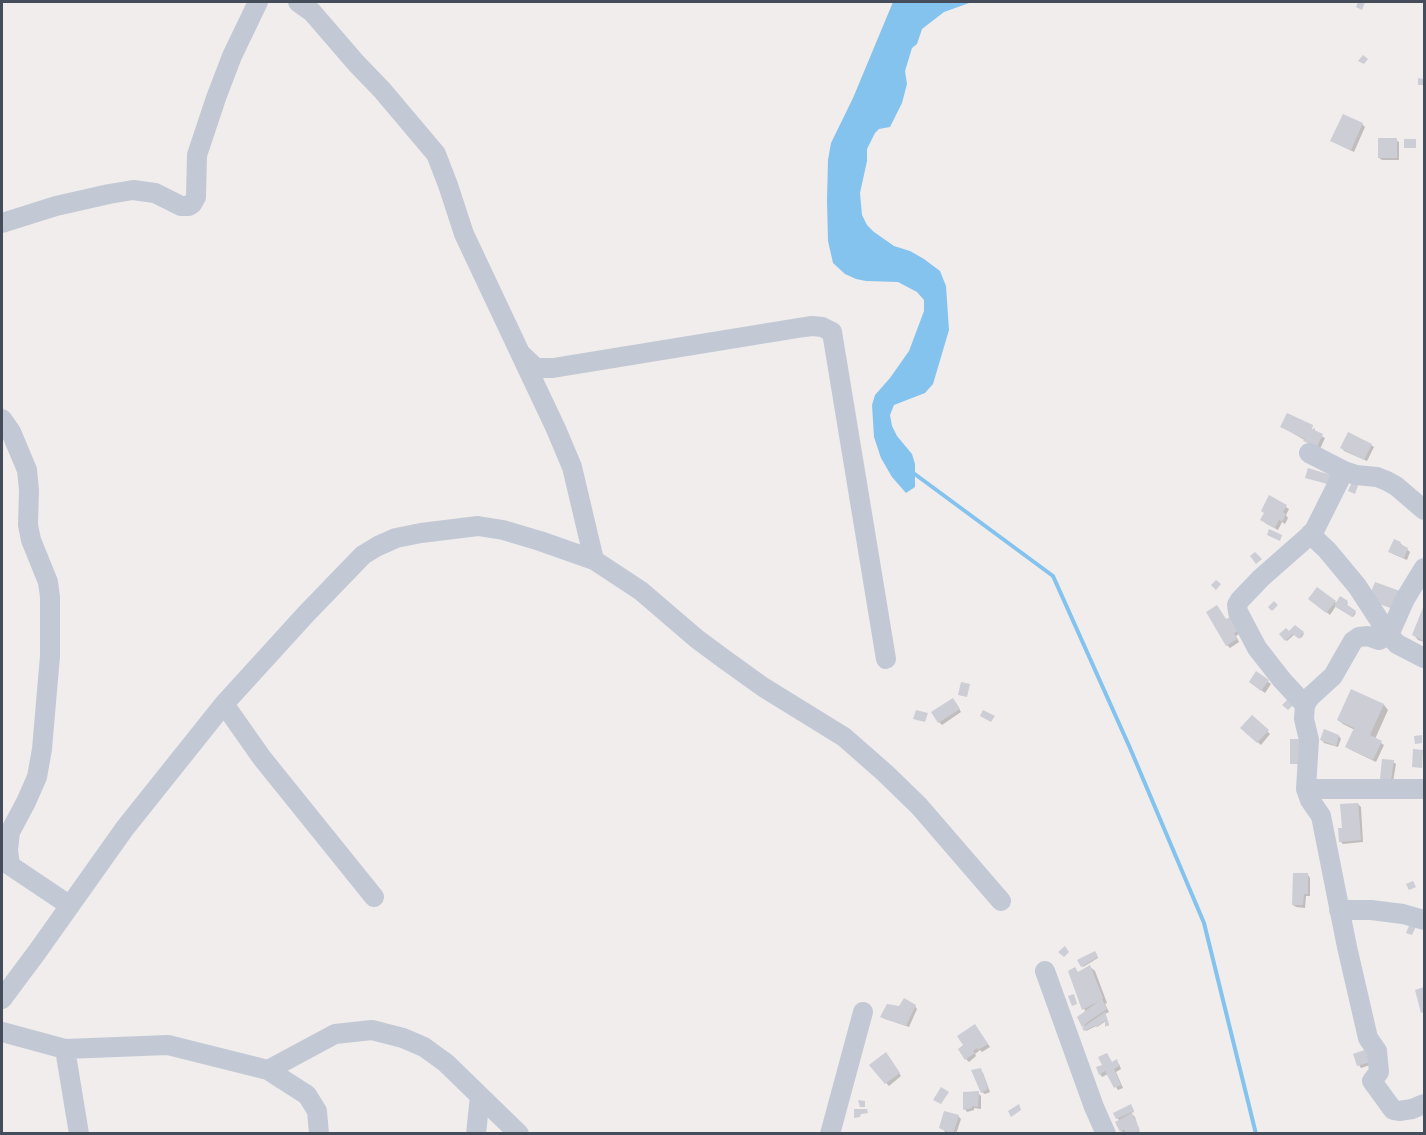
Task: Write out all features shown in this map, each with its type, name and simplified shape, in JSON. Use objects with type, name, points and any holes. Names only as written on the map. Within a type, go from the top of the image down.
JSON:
[{"type":"street","points":[[2,223],[56,206],[133,190],[155,192],[181,206],[192,204],[196,197],[197,154],[228,67],[258,2]]},
{"type":"street","points":[[298,2],[312,12],[436,154],[464,234],[572,467],[594,560]]},
{"type":"street","points":[[520,352],[536,368],[553,368],[812,326],[822,327],[832,332],[886,659]]},
{"type":"street","points":[[2,419],[11,432],[27,470],[28,525],[31,540],[48,582],[50,597],[50,656],[42,749],[37,777],[10,832],[6,863],[69,905]]},
{"type":"street","points":[[1309,453],[1344,471],[1387,481],[1425,510]]},
{"type":"street","points":[[1305,705],[1257,648],[1238,612],[1237,605],[1262,578],[1315,529],[1344,471]]},
{"type":"street","points":[[2,999],[125,828],[224,704],[363,555],[396,538],[478,526],[503,530],[594,560],[641,591],[697,639],[763,687],[844,737],[919,806],[1001,901]]},
{"type":"street","points":[[1310,534],[1327,550],[1357,586],[1397,644],[1425,658]]},
{"type":"street","points":[[1425,568],[1405,599],[1389,635],[1379,640],[1368,636],[1359,637],[1353,641],[1333,676],[1310,697],[1305,705],[1304,719],[1309,740],[1306,789],[1310,800],[1321,816],[1339,910],[1368,1038],[1377,1052],[1379,1072],[1372,1080],[1393,1110],[1412,1109],[1425,1104]]},
{"type":"street","points":[[224,704],[262,759],[374,897]]},
{"type":"street","points":[[1306,789],[1425,789]]},
{"type":"street","points":[[1339,910],[1371,910],[1403,914],[1425,920]]},
{"type":"street","points":[[1045,970],[1094,1107],[1106,1134]]},
{"type":"street","points":[[830,1134],[863,1012]]},
{"type":"street","points":[[268,1070],[335,1035],[372,1030],[403,1038],[424,1047],[446,1063],[519,1134]]},
{"type":"street","points":[[2,1032],[65,1049],[168,1045],[268,1070],[307,1095],[316,1112],[319,1134]]},
{"type":"street","points":[[65,1049],[79,1134]]},
{"type":"street","points":[[476,1134],[480,1096]]},
{"type":"water","points":[[893,2],[972,2],[944,12],[922,29],[917,44],[912,48],[905,71],[907,84],[902,103],[890,127],[879,129],[867,149],[867,161],[860,193],[862,215],[867,225],[894,246],[910,251],[940,271],[946,286],[949,330],[933,384],[925,393],[894,405],[890,415],[897,436],[912,454],[915,464],[915,487],[906,493],[892,477],[881,458],[874,437],[872,405],[875,395],[909,351],[924,311],[924,300],[917,292],[898,282],[866,281],[845,274],[833,263],[828,241],[828,160],[831,143],[853,98]]},
{"type":"building","points":[[1358,2],[1365,2],[1362,10],[1356,7]]},
{"type":"building","points":[[1363,55],[1368,59],[1364,64],[1358,61]]},
{"type":"building","points":[[1418,78],[1424,79],[1424,85],[1418,85]]},
{"type":"building","points":[[1343,114],[1363,123],[1351,150],[1330,141]]},
{"type":"building","points":[[1378,138],[1397,138],[1397,158],[1378,158]]},
{"type":"building","points":[[1404,139],[1416,139],[1416,148],[1404,148]]},
{"type":"building","points":[[1287,413],[1313,425],[1312,429],[1323,434],[1317,447],[1280,427]]},
{"type":"building","points":[[1348,432],[1372,444],[1364,460],[1340,448]]},
{"type":"building","points":[[1308,468],[1334,476],[1331,485],[1305,478]]},
{"type":"building","points":[[1354,477],[1360,480],[1355,494],[1348,491]]},
{"type":"building","points":[[1269,495],[1287,505],[1283,512],[1286,514],[1282,522],[1279,520],[1275,528],[1260,520],[1264,513],[1261,511]]},
{"type":"building","points":[[1269,529],[1282,535],[1280,541],[1267,535]]},
{"type":"building","points":[[1394,539],[1408,548],[1404,558],[1388,552]]},
{"type":"building","points":[[1255,552],[1262,559],[1256,564],[1250,556]]},
{"type":"building","points":[[1216,580],[1221,584],[1216,590],[1211,585]]},
{"type":"building","points":[[1375,582],[1400,591],[1393,609],[1368,600]]},
{"type":"building","points":[[1317,587],[1336,601],[1326,613],[1308,599]]},
{"type":"building","points":[[1340,596],[1348,601],[1346,604],[1356,611],[1352,617],[1334,606]]},
{"type":"building","points":[[1274,601],[1278,605],[1272,611],[1268,607]]},
{"type":"building","points":[[1217,605],[1226,619],[1230,617],[1238,631],[1234,633],[1237,639],[1226,646],[1206,612]]},
{"type":"building","points":[[1424,605],[1424,641],[1412,635]]},
{"type":"building","points":[[1295,625],[1304,632],[1299,639],[1293,634],[1285,641],[1279,634],[1286,628],[1289,631]]},
{"type":"building","points":[[1256,671],[1269,680],[1261,691],[1249,682]]},
{"type":"building","points":[[961,682],[970,684],[967,697],[958,695]]},
{"type":"building","points":[[1351,689],[1384,704],[1370,735],[1382,741],[1373,760],[1345,747],[1354,728],[1337,720]]},
{"type":"building","points":[[953,698],[960,709],[938,723],[931,712]]},
{"type":"building","points":[[1287,700],[1293,705],[1288,710],[1282,705]]},
{"type":"building","points":[[916,710],[928,713],[925,722],[913,719]]},
{"type":"building","points":[[983,710],[995,716],[991,722],[980,716]]},
{"type":"building","points":[[1252,715],[1269,730],[1257,743],[1240,728]]},
{"type":"building","points":[[1324,729],[1339,735],[1336,746],[1320,740]]},
{"type":"building","points":[[1422,735],[1422,743],[1415,744],[1414,736]]},
{"type":"building","points":[[1290,739],[1305,739],[1305,764],[1290,764]]},
{"type":"building","points":[[1413,749],[1423,750],[1422,768],[1412,767]]},
{"type":"building","points":[[1382,759],[1394,760],[1391,780],[1380,779]]},
{"type":"building","points":[[1358,803],[1361,840],[1339,842],[1338,828],[1342,828],[1340,804]]},
{"type":"building","points":[[1293,873],[1308,873],[1308,894],[1304,894],[1303,905],[1292,905]]},
{"type":"building","points":[[1413,881],[1416,887],[1409,890],[1406,884]]},
{"type":"building","points":[[1412,919],[1418,922],[1412,935],[1406,933]]},
{"type":"building","points":[[1065,946],[1069,952],[1064,957],[1058,952]]},
{"type":"building","points":[[1095,951],[1098,957],[1081,967],[1077,960]]},
{"type":"building","points":[[1090,965],[1107,1009],[1082,1027],[1077,1017],[1099,1001],[1082,1010],[1068,971],[1075,967],[1078,972]]},
{"type":"building","points":[[1424,987],[1424,1012],[1421,1013],[1415,990]]},
{"type":"building","points":[[1074,994],[1077,1004],[1072,1006],[1068,996]]},
{"type":"building","points":[[904,998],[916,1005],[906,1026],[880,1017],[887,1004],[899,1006]]},
{"type":"building","points":[[1105,1012],[1109,1024],[1105,1027],[1105,1021],[1084,1031],[1082,1028]]},
{"type":"building","points":[[975,1024],[988,1044],[978,1050],[977,1048],[973,1051],[975,1053],[965,1060],[958,1049],[963,1045],[957,1036]]},
{"type":"building","points":[[1370,1048],[1374,1061],[1357,1066],[1353,1054]]},
{"type":"building","points":[[886,1052],[900,1073],[885,1084],[869,1065]]},
{"type":"building","points":[[1107,1053],[1112,1062],[1117,1059],[1119,1066],[1114,1069],[1121,1085],[1114,1088],[1105,1071],[1099,1075],[1096,1067],[1102,1065],[1098,1057]]},
{"type":"building","points":[[981,1068],[988,1089],[981,1093],[971,1070]]},
{"type":"building","points":[[941,1087],[949,1092],[941,1104],[933,1100]]},
{"type":"building","points":[[979,1091],[978,1107],[972,1106],[972,1108],[963,1110],[963,1092]]},
{"type":"building","points":[[858,1100],[865,1101],[865,1107],[860,1107]]},
{"type":"building","points":[[1019,1104],[1021,1110],[1011,1117],[1008,1111]]},
{"type":"building","points":[[1131,1104],[1134,1111],[1116,1119],[1113,1113]]},
{"type":"building","points":[[854,1109],[867,1109],[868,1113],[854,1118]]},
{"type":"building","points":[[944,1111],[959,1115],[953,1134],[939,1128]]},
{"type":"building","points":[[1132,1113],[1140,1130],[1133,1134],[1127,1134],[1124,1129],[1120,1132],[1115,1122]]},
{"type":"waterway","points":[[912,472],[1053,576],[1130,748],[1204,923],[1256,1134]]}]
